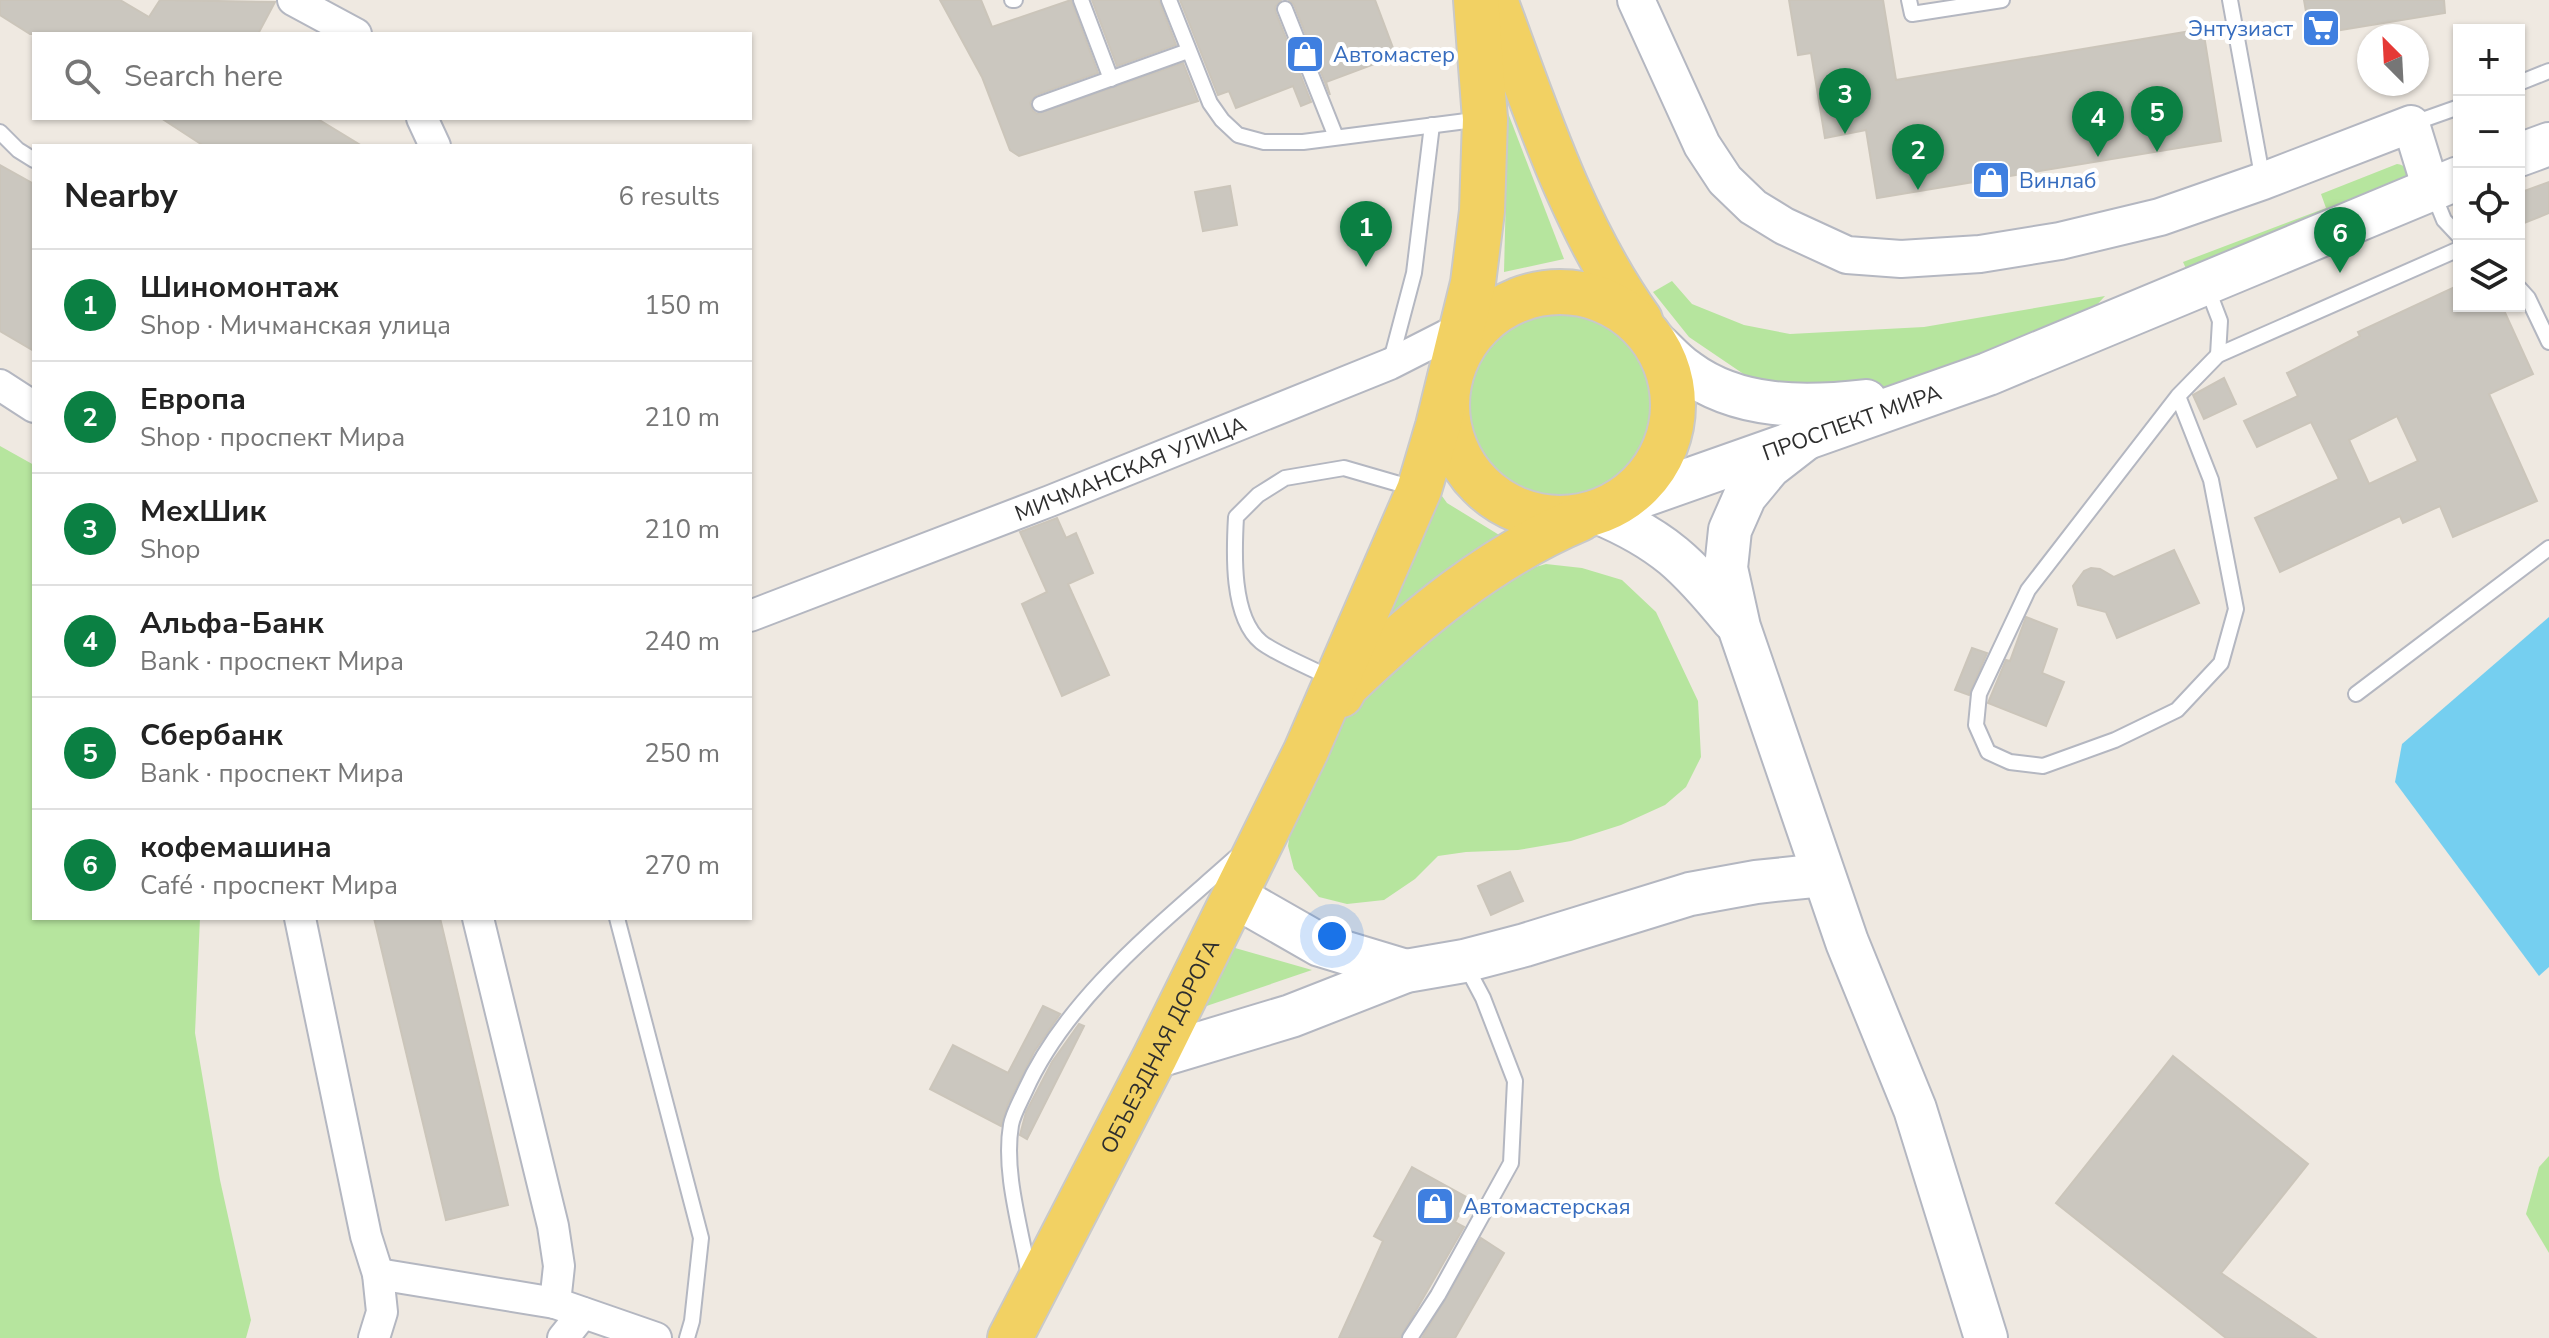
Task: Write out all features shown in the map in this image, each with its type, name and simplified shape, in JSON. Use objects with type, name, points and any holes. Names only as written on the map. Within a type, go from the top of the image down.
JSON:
[{"type":"main road","points":[[1476,0],[1485,119],[1482,211],[1473,283],[1446,406],[1453,441],[1470,474],[1484,490],[1503,504],[1527,514],[1552,519],[1575,518],[1597,512],[1631,494],[1650,476],[1663,455],[1670,435],[1674,413],[1673,390],[1667,365],[1655,342],[1615,285],[1583,223],[1537,113],[1495,0]]},
{"type":"main road","points":[[2525,153],[2549,144]]},
{"type":"main road","name":"ПРОСПЕКТ МИРА","points":[[1306,751],[1346,686],[1400,634],[1505,557],[1557,529],[1597,512],[1988,374],[2445,184]]},
{"type":"main road","points":[[1306,751],[1419,490],[1456,359],[1484,321],[1506,305],[1532,295],[1559,291],[1585,294],[1613,304],[1635,319],[1686,371],[1717,389],[1753,401],[1790,405],[1884,399],[1988,374]]},
{"type":"main road","points":[[1809,436],[1769,467],[1745,496],[1730,530],[1726,568],[1739,627],[1847,942],[1915,1109],[1986,1338]]},
{"type":"main road","points":[[1597,512],[1651,537],[1674,555],[1695,574],[1739,627]]},
{"type":"main road","name":"ОБЪЕЗДНАЯ ДОРОГА","points":[[1010,1338],[1236,897],[1306,751]]},
{"type":"main road","points":[[1155,1057],[1291,1016],[1406,971],[1464,961],[1690,894],[1756,882],[1823,875]]},
{"type":"main road","points":[[1236,897],[1320,945],[1406,971]]},
{"type":"street","points":[[293,0],[352,32]]},
{"type":"street","points":[[1636,0],[1702,145],[1725,180],[1753,207],[1784,226],[1847,255],[1901,259],[1980,254],[2060,241],[2160,217],[2411,124],[2445,184]]},
{"type":"street","points":[[423,120],[434,144]]},
{"type":"street","name":"МИЧМАНСКАЯ УЛИЦА","points":[[752,615],[1050,501],[1390,364],[1506,305]]},
{"type":"street","points":[[0,385],[32,406]]},
{"type":"street","points":[[300,920],[366,1236],[378,1274],[382,1312],[374,1338]]},
{"type":"street","points":[[478,920],[553,1226],[569,1308],[563,1338]]},
{"type":"street","points":[[378,1274],[569,1308],[656,1338]]},
{"type":"lane","points":[[1081,0],[1111,79]]},
{"type":"lane","points":[[1169,0],[1210,103],[1238,135],[1264,142],[1303,142],[1485,119]]},
{"type":"lane","points":[[1909,0],[1912,14],[2002,0]]},
{"type":"lane","points":[[2230,0],[2263,181]]},
{"type":"lane","points":[[1285,9],[1336,137]]},
{"type":"lane","points":[[1040,104],[1188,51]]},
{"type":"lane","points":[[2525,81],[2549,71]]},
{"type":"lane","points":[[2411,124],[2453,109]]},
{"type":"lane","points":[[1390,364],[1414,273],[1432,125]]},
{"type":"lane","points":[[0,132],[32,159]]},
{"type":"lane","points":[[2445,184],[2444,220],[2453,230]]},
{"type":"lane","points":[[2178,396],[2211,480],[2236,609],[2221,663],[2177,710],[2115,740],[2043,766],[2010,762],[1988,752],[1976,725],[1979,694],[2028,590],[2178,396],[2218,355],[2453,252]]},
{"type":"lane","points":[[2206,283],[2220,321],[2218,355]]},
{"type":"lane","points":[[2525,295],[2549,342]]},
{"type":"lane","points":[[1337,681],[1260,641],[1246,620],[1236,583],[1236,517],[1258,495],[1285,478],[1344,468],[1419,490]]},
{"type":"lane","points":[[2356,694],[2549,548]]},
{"type":"lane","points":[[1033,1294],[1009,1160],[1011,1122],[1030,1080],[1064,1023],[1146,938],[1267,831]]},
{"type":"lane","points":[[618,920],[701,1238],[692,1321],[687,1338]]},
{"type":"lane","points":[[1410,1338],[1438,1295],[1511,1163],[1515,1081],[1483,998],[1464,961]]},
{"type":"green space","points":[[1508,113],[1564,259],[1504,272]]},
{"type":"green space","points":[[2397,164],[2407,170],[2408,182],[2189,275],[2183,262],[2326,208],[2321,194]]},
{"type":"green space","points":[[1672,281],[1692,304],[1744,325],[1790,334],[1924,327],[2105,296],[2079,324],[1875,392],[1780,388],[1745,375],[1689,337],[1653,292]]},
{"type":"green space","points":[[1559,314],[1577,315],[1595,321],[1625,341],[1645,371],[1651,389],[1651,425],[1645,443],[1625,473],[1595,493],[1577,499],[1559,500],[1541,499],[1523,493],[1493,473],[1473,443],[1467,425],[1466,407],[1467,389],[1473,371],[1493,341],[1523,321],[1541,315]]},
{"type":"green space","points":[[0,446],[32,464],[32,920],[200,920],[195,1033],[220,1180],[251,1320],[246,1338],[0,1338]]},
{"type":"green space","points":[[1432,482],[1447,503],[1509,541],[1381,622]]},
{"type":"green space","points":[[1546,564],[1582,568],[1622,580],[1656,612],[1698,701],[1701,757],[1686,787],[1665,805],[1621,825],[1571,841],[1518,850],[1438,856],[1415,879],[1384,900],[1347,904],[1319,897],[1294,869],[1288,846],[1292,818],[1327,742],[1357,694],[1514,573]]},
{"type":"green space","points":[[1221,944],[1312,970],[1186,1013]]},
{"type":"green space","points":[[2549,1156],[2549,1253],[2526,1214],[2539,1167]]},
{"type":"water","points":[[2549,617],[2549,967],[2539,976],[2395,782],[2402,744]]},
{"type":"building","points":[[0,0],[120,0],[149,17],[160,0],[275,2],[259,32],[30,34],[0,15]]},
{"type":"building","points":[[940,0],[981,0],[992,27],[1071,0],[1098,73],[1036,95],[1030,103],[1037,114],[1183,63],[1198,101],[1019,156],[1010,150],[982,77]]},
{"type":"building","points":[[1092,0],[1159,0],[1176,45],[1117,66]]},
{"type":"building","points":[[1180,0],[1281,0],[1275,7],[1276,13],[1311,102],[1301,106],[1293,86],[1236,108],[1229,91],[1218,95]]},
{"type":"building","points":[[1289,0],[1375,0],[1396,56],[1326,82],[1330,95],[1294,5]]},
{"type":"building","points":[[1789,0],[1883,0],[1896,80],[2203,29],[2221,141],[1877,198],[1866,130],[1825,138],[1811,53],[1798,55]]},
{"type":"building","points":[[2304,0],[2444,0],[2445,13],[2378,24],[2357,24],[2357,27],[2310,35]]},
{"type":"building","points":[[164,120],[319,120],[359,144],[201,144]]},
{"type":"building","points":[[0,165],[32,183],[32,350],[0,331]]},
{"type":"building","points":[[2549,182],[2549,213],[2525,223],[2525,191]]},
{"type":"building","points":[[1230,186],[1237,225],[1203,231],[1195,192]]},
{"type":"building","points":[[2453,288],[2453,312],[2505,312],[2533,374],[2489,394],[2537,501],[2453,537],[2440,506],[2403,523],[2400,516],[2280,572],[2255,518],[2339,479],[2311,422],[2257,447],[2244,421],[2298,396],[2287,373],[2360,336],[2358,332]],"holes":[[[2397,416],[2418,461],[2369,484],[2349,440]]]},
{"type":"building","points":[[2224,378],[2236,404],[2204,419],[2193,395]]},
{"type":"building","points":[[1057,518],[1066,538],[1076,533],[1093,573],[1068,584],[1109,675],[1062,696],[1022,604],[1047,592],[1020,532]]},
{"type":"building","points":[[2174,550],[2199,603],[2117,638],[2106,612],[2078,605],[2073,586],[2084,571],[2100,569],[2114,577]]},
{"type":"building","points":[[2026,617],[2057,629],[2042,673],[2064,682],[2046,726],[1988,703],[2006,660],[2010,661]]},
{"type":"building","points":[[1972,648],[1987,653],[1969,695],[1955,690]]},
{"type":"building","points":[[1510,872],[1523,901],[1491,915],[1478,886]]},
{"type":"building","points":[[374,920],[440,920],[508,1205],[446,1220]]},
{"type":"building","points":[[1043,1006],[1060,1014],[1034,1052],[1008,1104],[1001,1126],[930,1089],[953,1045],[1008,1073]]},
{"type":"building","points":[[1079,1024],[1084,1026],[1027,1139],[1020,1135],[1026,1112],[1052,1062]]},
{"type":"building","points":[[2173,1056],[2308,1164],[2221,1273],[2316,1338],[2226,1338],[2056,1203]]},
{"type":"building","points":[[1412,1167],[1468,1198],[1455,1222],[1464,1227],[1400,1338],[1339,1338],[1383,1241],[1374,1236]]},
{"type":"building","points":[[1481,1238],[1504,1253],[1455,1338],[1422,1338]]},
{"type":"place","name":"Энтузиаст","points":[[2321,28]]},
{"type":"place","name":"Автомастер","points":[[1305,54]]},
{"type":"place","name":"МехШик","points":[[1845,134]]},
{"type":"place","name":"Сбербанк","points":[[2157,152]]},
{"type":"place","name":"Альфа-Банк","points":[[2098,157]]},
{"type":"place","name":"Винлаб","points":[[1991,180]]},
{"type":"place","name":"Европа","points":[[1918,190]]},
{"type":"place","name":"Шиномонтаж","points":[[1366,267]]},
{"type":"place","name":"кофемашина","points":[[2340,273]]},
{"type":"place","name":"Автомастерская","points":[[1435,1206]]}]
